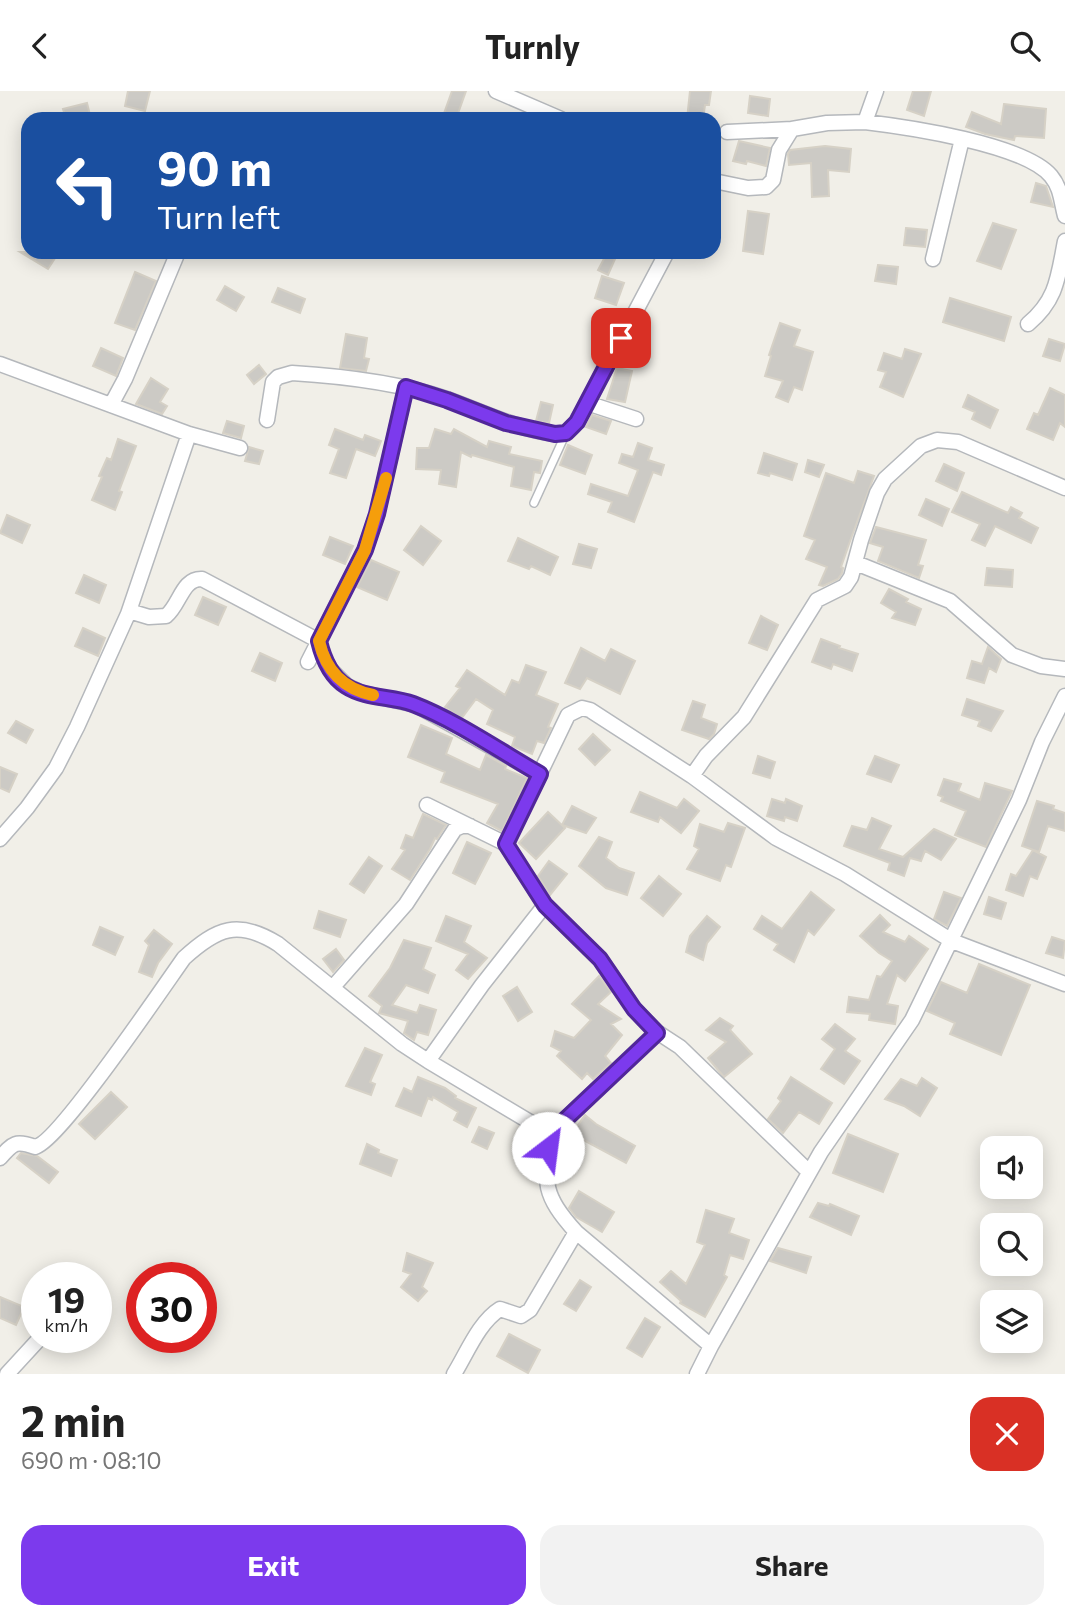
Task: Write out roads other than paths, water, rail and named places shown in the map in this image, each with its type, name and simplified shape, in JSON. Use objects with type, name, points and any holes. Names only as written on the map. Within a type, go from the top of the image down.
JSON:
[{"type":"street","points":[[496,91],[545,112]]},
{"type":"street","points":[[866,122],[876,91]]},
{"type":"street","points":[[727,132],[866,122],[962,139],[1019,156],[1049,173],[1059,187],[1065,216]]},
{"type":"street","points":[[721,182],[748,188],[769,185],[775,174],[779,150],[792,129]]},
{"type":"street","points":[[933,259],[962,139]]},
{"type":"street","points":[[1028,324],[1048,306],[1057,282],[1065,241]]},
{"type":"street","points":[[111,405],[125,379],[175,259]]},
{"type":"street","points":[[267,420],[273,382],[284,375],[301,374],[406,387],[506,423],[555,434],[566,433],[577,422],[663,259]]},
{"type":"street","points":[[0,364],[189,434],[240,448]]},
{"type":"street","points":[[308,662],[365,550],[377,514],[406,387]]},
{"type":"street","points":[[587,403],[636,419]]},
{"type":"street","points":[[0,839],[56,768],[129,611],[189,434]]},
{"type":"street","points":[[692,776],[706,756],[744,717],[817,600],[845,586],[856,562],[867,520],[885,479],[921,446],[937,440],[958,442],[1065,488]]},
{"type":"street","points":[[856,562],[950,601],[1012,655],[1041,667],[1065,669]]},
{"type":"street","points":[[129,611],[149,617],[166,616],[172,612],[186,586],[192,580],[202,579],[319,641],[322,655],[330,669],[347,687],[415,705],[540,774]]},
{"type":"street","points":[[697,1374],[809,1172],[912,1020],[1019,800],[1042,742],[1065,696]]},
{"type":"street","points":[[506,844],[568,715],[582,708],[590,710],[692,776],[776,838],[845,874],[952,941],[1065,984]]},
{"type":"street","points":[[427,805],[506,844],[545,905],[600,959],[634,1009],[657,1033],[688,1054],[809,1172]]},
{"type":"street","points":[[333,987],[406,904],[455,829],[470,826]]},
{"type":"street","points":[[428,1061],[482,985],[545,905]]},
{"type":"street","points":[[0,1158],[15,1144],[25,1143],[35,1147],[46,1142],[85,1095],[184,958],[203,941],[217,933],[235,928],[264,935],[402,1044],[550,1134]]},
{"type":"street","points":[[657,1033],[550,1134],[546,1183],[556,1209],[576,1232],[711,1346]]},
{"type":"street","points":[[454,1374],[478,1333],[494,1313],[500,1309],[521,1316],[530,1310],[576,1232]]},
{"type":"street","points":[[7,1374],[26,1353]]},
{"type":"lane","points":[[534,503],[566,433]]}]
